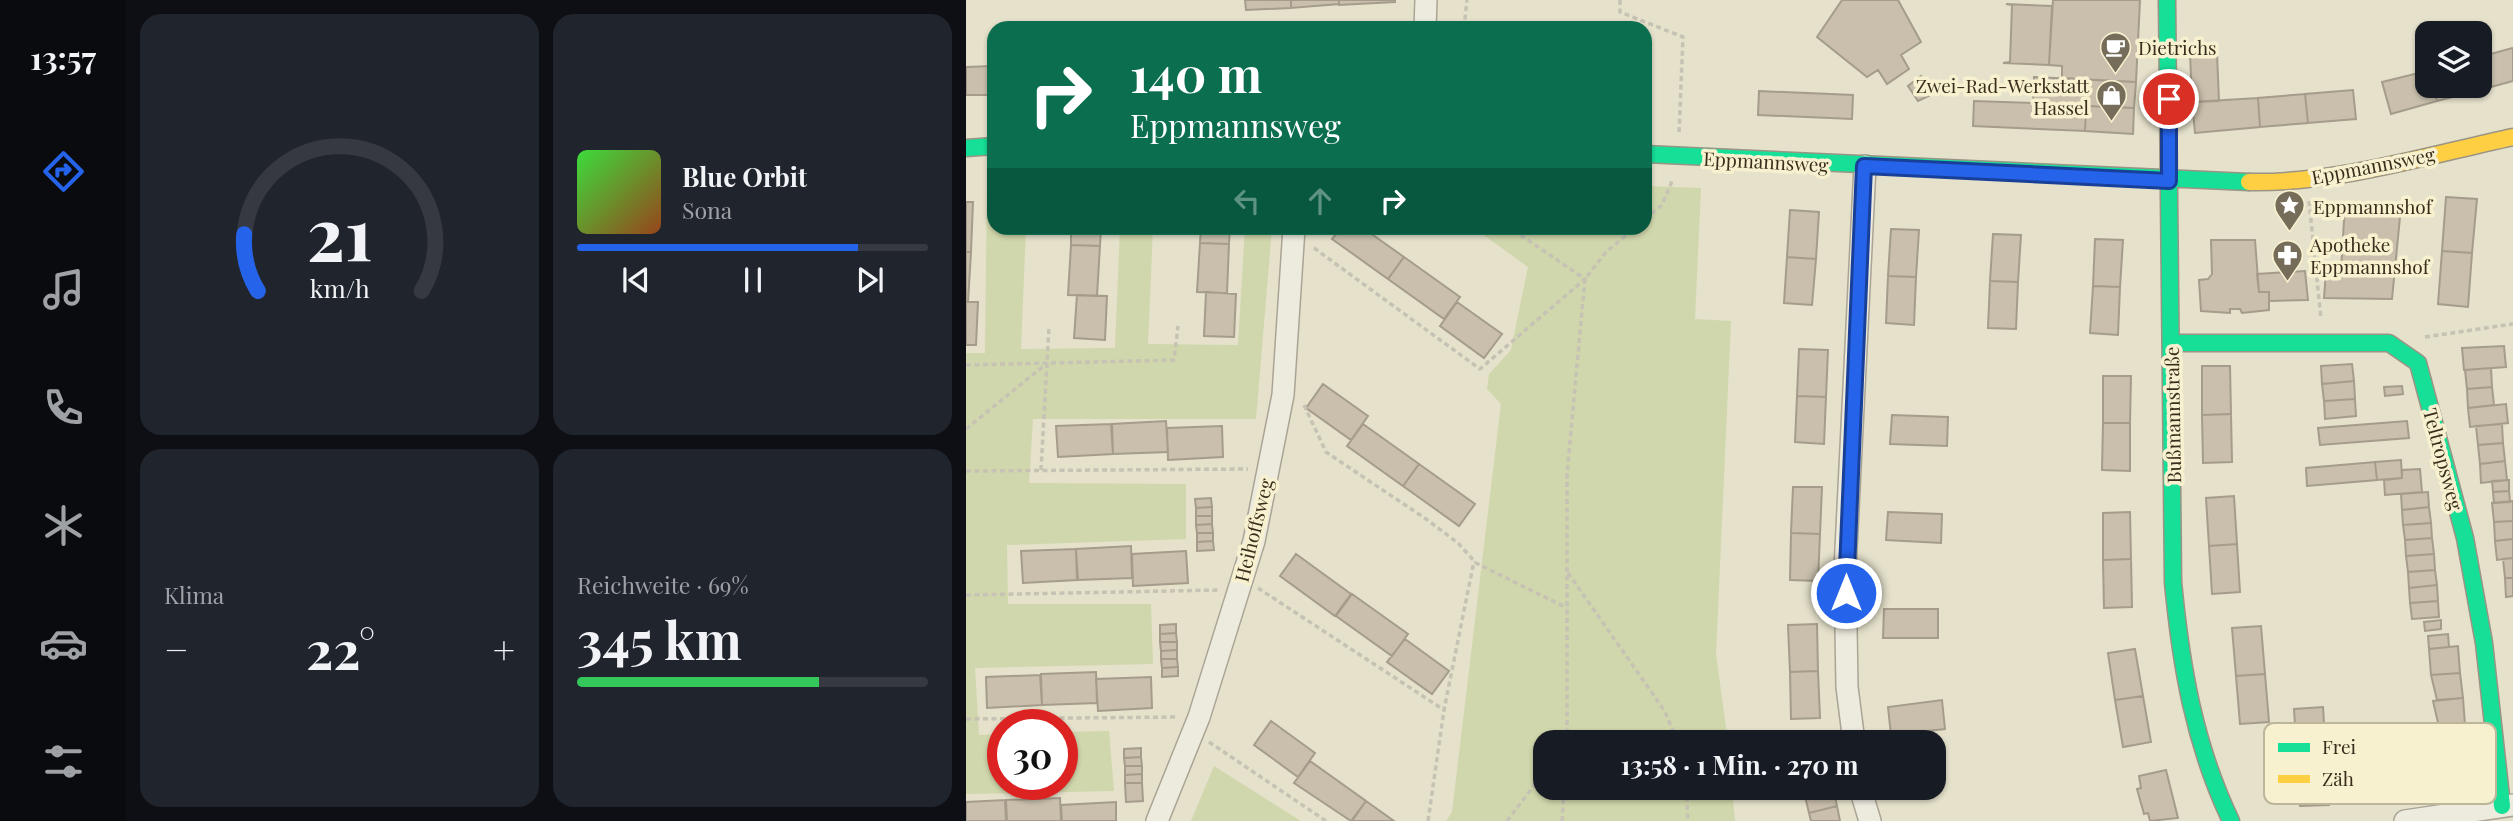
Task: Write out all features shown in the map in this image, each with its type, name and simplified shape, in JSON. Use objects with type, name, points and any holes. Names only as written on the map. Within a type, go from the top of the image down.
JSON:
[{"type":"street","points":[[1425,21],[1426,0]]},
{"type":"street","name":"Bußmannstraße","points":[[2168,0],[2173,582],[2181,672],[2197,746],[2231,821]]},
{"type":"street","name":"Eppmannsweg","points":[[1652,154],[2169,181],[2277,183],[2381,166],[2513,137]]},
{"type":"street","points":[[966,148],[987,146]]},
{"type":"street","points":[[1852,730],[1847,687],[1845,569],[1864,166]]},
{"type":"street","name":"Heihoffsweg","points":[[1157,821],[1196,724],[1254,541],[1283,395],[1294,235]]},
{"type":"street","points":[[2171,343],[2389,343]]},
{"type":"street","name":"Teltropsweg","points":[[2389,343],[2418,363],[2465,538],[2495,723]]},
{"type":"street","name":"Teltropsweg","points":[[2496,731],[2507,806]]},
{"type":"street","points":[[1864,800],[1870,821]]},
{"type":"street","points":[[2406,821],[2507,806]]},
{"type":"path","points":[[1465,21],[1467,0]]},
{"type":"path","points":[[1620,0],[1620,12],[1643,21]]},
{"type":"path","points":[[1652,25],[1683,37],[1678,156],[1674,178],[1662,205],[1652,213]]},
{"type":"path","points":[[1668,132],[1679,133]]},
{"type":"path","points":[[2309,199],[2323,342]]},
{"type":"path","points":[[1299,235],[1480,369],[1585,279],[1606,252],[1627,235]]},
{"type":"path","points":[[1520,235],[1585,279]]},
{"type":"path","points":[[1567,730],[1567,474],[1585,279]]},
{"type":"path","points":[[2389,343],[2513,324]]},
{"type":"path","points":[[966,365],[1174,360],[1178,326]]},
{"type":"path","points":[[1041,470],[1049,327]]},
{"type":"path","points":[[966,429],[1048,363]]},
{"type":"path","points":[[1283,395],[1304,402],[1303,408],[1326,452],[1426,519],[1458,543],[1474,561],[1567,608]]},
{"type":"path","points":[[966,471],[1268,468]]},
{"type":"path","points":[[1428,821],[1444,710],[1474,561]]},
{"type":"path","points":[[1566,571],[1664,710],[1673,730]]},
{"type":"path","points":[[966,595],[1240,584],[1444,710]]},
{"type":"path","points":[[966,719],[1196,724],[1326,821]]},
{"type":"path","points":[[1507,821],[1533,787]]},
{"type":"path","points":[[1562,821],[1563,800]]},
{"type":"path","points":[[1687,800],[1688,821]]},
{"type":"green space","points":[[987,184],[987,235],[1026,235],[1021,349],[1115,348],[1120,235],[1153,235],[1148,344],[1238,345],[1245,235],[1271,235],[1256,419],[1033,419],[1029,483],[1186,484],[1186,539],[1007,545],[1008,604],[1151,604],[1153,664],[975,668],[979,735],[987,735],[987,794],[966,794],[966,353],[985,353]]},
{"type":"green space","points":[[1652,186],[1701,188],[1695,319],[1731,321],[1716,654],[1726,730],[1533,730],[1533,800],[1733,800],[1735,821],[1446,821],[1452,812],[1501,404],[1487,389],[1489,374],[1511,350],[1528,267],[1484,235],[1652,235]]},
{"type":"green space","points":[[1109,731],[1114,791],[1078,792],[1078,732]]},
{"type":"green space","points":[[1214,766],[1301,821],[1191,821]]},
{"type":"building","points":[[1245,0],[1291,0],[1291,8],[1246,10]]},
{"type":"building","points":[[1291,0],[1339,0],[1339,4],[1291,8]]},
{"type":"building","points":[[1339,0],[1395,0],[1395,2],[1339,5]]},
{"type":"building","points":[[1842,0],[1898,0],[1921,42],[1901,55],[1909,69],[1887,84],[1878,70],[1867,77],[1817,37]]},
{"type":"building","points":[[2053,0],[2140,0],[2136,82],[2062,78],[2062,66],[2049,65]]},
{"type":"building","points":[[2006,4],[2052,6],[2049,65],[2003,63],[2010,62],[2012,5]]},
{"type":"building","points":[[2513,49],[2513,81],[2492,87],[2492,54]]},
{"type":"building","points":[[2190,53],[2217,53],[2219,101],[2192,102]]},
{"type":"building","points":[[987,66],[987,95],[966,95],[966,67]]},
{"type":"building","points":[[2415,74],[2415,98],[2436,98],[2437,101],[2391,114],[2382,82]]},
{"type":"building","points":[[1921,76],[1933,94],[1918,101],[1908,86]]},
{"type":"building","points":[[2034,77],[2136,82],[2134,108],[2086,106],[2085,131],[1973,126],[1974,101],[2033,103]]},
{"type":"building","points":[[2353,90],[2356,119],[2308,123],[2305,94]]},
{"type":"building","points":[[1759,91],[1853,95],[1852,119],[1758,115]]},
{"type":"building","points":[[2305,94],[2308,123],[2260,127],[2258,98]]},
{"type":"building","points":[[2258,98],[2260,127],[2195,133],[2192,102]]},
{"type":"building","points":[[2086,106],[2134,108],[2133,134],[2085,131]]},
{"type":"building","points":[[2446,197],[2477,199],[2472,253],[2442,251]]},
{"type":"building","points":[[966,202],[973,202],[971,252],[966,252]]},
{"type":"building","points":[[2345,204],[2401,207],[2392,299],[2324,298],[2326,271],[2341,270]]},
{"type":"building","points":[[1790,210],[1819,212],[1816,259],[1787,257]]},
{"type":"building","points":[[1891,229],[1919,230],[1916,277],[1888,276]]},
{"type":"building","points":[[1993,234],[2021,235],[2018,282],[1990,281]]},
{"type":"building","points":[[1071,235],[1101,235],[1100,246],[1071,245]]},
{"type":"building","points":[[1201,235],[1230,235],[1229,244],[1200,243]]},
{"type":"building","points":[[1335,235],[1373,235],[1404,257],[1388,279],[1332,239]]},
{"type":"building","points":[[2095,239],[2123,240],[2120,287],[2093,286]]},
{"type":"building","points":[[2211,240],[2255,240],[2259,292],[2269,292],[2269,310],[2242,313],[2240,309],[2230,309],[2230,313],[2201,311],[2199,280],[2208,279],[2212,274]]},
{"type":"building","points":[[1200,243],[1229,244],[1227,293],[1197,292]]},
{"type":"building","points":[[1071,245],[1100,246],[1097,296],[1068,295]]},
{"type":"building","points":[[2442,251],[2472,253],[2468,307],[2438,304]]},
{"type":"building","points":[[966,252],[971,252],[968,302],[966,302]]},
{"type":"building","points":[[1404,257],[1460,297],[1444,319],[1388,279]]},
{"type":"building","points":[[1787,257],[1816,259],[1812,305],[1784,303]]},
{"type":"building","points":[[2305,271],[2308,300],[2269,301],[2269,292],[2259,292],[2257,274]]},
{"type":"building","points":[[1888,276],[1916,277],[1914,325],[1886,323]]},
{"type":"building","points":[[1990,281],[2018,282],[2016,329],[1988,328]]},
{"type":"building","points":[[2093,286],[2120,287],[2118,335],[2090,333]]},
{"type":"building","points":[[1206,292],[1236,294],[1234,337],[1204,336]]},
{"type":"building","points":[[1077,295],[1107,296],[1105,340],[1074,338]]},
{"type":"building","points":[[966,302],[978,302],[976,345],[966,345]]},
{"type":"building","points":[[1457,302],[1502,334],[1484,358],[1440,326]]},
{"type":"building","points":[[2504,346],[2506,367],[2464,370],[2462,348]]},
{"type":"building","points":[[1799,349],[1828,350],[1826,397],[1797,396]]},
{"type":"building","points":[[2352,364],[2354,381],[2322,384],[2321,366]]},
{"type":"building","points":[[2202,366],[2230,366],[2231,414],[2202,415]]},
{"type":"building","points":[[2491,368],[2492,387],[2467,389],[2465,370]]},
{"type":"building","points":[[2103,376],[2131,376],[2130,423],[2103,423]]},
{"type":"building","points":[[2354,381],[2355,399],[2324,401],[2322,384]]},
{"type":"building","points":[[1323,384],[1368,416],[1351,440],[1306,408]]},
{"type":"building","points":[[2402,386],[2403,394],[2385,396],[2384,387]]},
{"type":"building","points":[[2492,387],[2494,405],[2468,408],[2467,389]]},
{"type":"building","points":[[1797,396],[1826,397],[1824,444],[1795,442]]},
{"type":"building","points":[[2355,399],[2356,416],[2325,419],[2324,401]]},
{"type":"building","points":[[2506,404],[2508,423],[2470,427],[2468,408]]},
{"type":"building","points":[[2231,414],[2232,462],[2203,463],[2202,415]]},
{"type":"building","points":[[1892,415],[1948,417],[1947,446],[1890,444]]},
{"type":"building","points":[[1166,421],[1168,452],[1113,454],[1112,424]]},
{"type":"building","points":[[2407,421],[2409,438],[2320,445],[2318,428]]},
{"type":"building","points":[[2103,423],[2130,423],[2130,471],[2102,470]]},
{"type":"building","points":[[1111,424],[1113,454],[1058,457],[1056,426]]},
{"type":"building","points":[[1363,424],[1419,464],[1403,486],[1347,446]]},
{"type":"building","points":[[2502,424],[2503,443],[2478,445],[2476,426]]},
{"type":"building","points":[[1222,426],[1223,457],[1168,460],[1167,428]]},
{"type":"building","points":[[2503,443],[2505,461],[2480,464],[2478,445]]},
{"type":"building","points":[[2401,460],[2402,478],[2377,480],[2375,462]]},
{"type":"building","points":[[2505,461],[2507,480],[2481,483],[2480,464]]},
{"type":"building","points":[[2375,462],[2377,480],[2307,486],[2306,468]]},
{"type":"building","points":[[1419,464],[1475,504],[1459,526],[1403,486]]},
{"type":"building","points":[[2420,469],[2422,492],[2385,495],[2384,480],[2402,478],[2402,470]]},
{"type":"building","points":[[2509,480],[2509,491],[2493,492],[2492,481]]},
{"type":"building","points":[[1793,487],[1822,487],[1820,534],[1791,533]]},
{"type":"building","points":[[2509,491],[2510,502],[2494,503],[2493,492]]},
{"type":"building","points":[[2428,492],[2429,507],[2402,510],[2401,494]]},
{"type":"building","points":[[2234,496],[2237,544],[2209,546],[2206,498]]},
{"type":"building","points":[[1211,498],[1212,507],[1196,508],[1195,499]]},
{"type":"building","points":[[2513,501],[2513,521],[2494,522],[2492,503]]},
{"type":"building","points":[[1212,507],[1212,516],[1196,516],[1196,508]]},
{"type":"building","points":[[2429,507],[2431,523],[2403,525],[2402,510]]},
{"type":"building","points":[[1888,512],[1942,514],[1941,543],[1886,540]]},
{"type":"building","points":[[2130,512],[2131,559],[2103,560],[2103,513]]},
{"type":"building","points":[[1196,516],[1212,516],[1212,524],[1196,525]]},
{"type":"building","points":[[2513,521],[2513,539],[2495,541],[2494,522]]},
{"type":"building","points":[[2431,523],[2432,538],[2405,540],[2403,525]]},
{"type":"building","points":[[1212,524],[1213,533],[1197,533],[1196,525]]},
{"type":"building","points":[[1197,533],[1213,533],[1213,541],[1197,542]]},
{"type":"building","points":[[1791,533],[1820,534],[1818,581],[1790,580]]},
{"type":"building","points":[[2432,538],[2434,554],[2406,556],[2405,540]]},
{"type":"building","points":[[2513,539],[2513,558],[2497,560],[2495,541]]},
{"type":"building","points":[[1213,541],[1214,550],[1197,551],[1197,542]]},
{"type":"building","points":[[2237,544],[2240,592],[2212,594],[2209,546]]},
{"type":"building","points":[[1131,546],[1132,578],[1078,580],[1076,549]]},
{"type":"building","points":[[1076,549],[1077,580],[1023,583],[1021,551]]},
{"type":"building","points":[[1186,551],[1188,583],[1133,586],[1132,554]]},
{"type":"building","points":[[1296,554],[1351,594],[1335,616],[1280,576]]},
{"type":"building","points":[[2434,554],[2435,570],[2408,572],[2406,556]]},
{"type":"building","points":[[2513,558],[2513,578],[2505,578],[2503,559]]},
{"type":"building","points":[[2131,559],[2132,607],[2104,608],[2103,560]]},
{"type":"building","points":[[2435,570],[2437,585],[2409,588],[2408,572]]},
{"type":"building","points":[[2505,578],[2513,578],[2513,596],[2506,597]]},
{"type":"building","points":[[2437,585],[2438,601],[2410,603],[2409,588]]},
{"type":"building","points":[[1352,594],[1408,634],[1392,656],[1336,616]]},
{"type":"building","points":[[2438,601],[2439,617],[2412,619],[2410,603]]},
{"type":"building","points":[[1884,609],[1938,609],[1938,638],[1883,638]]},
{"type":"building","points":[[2441,620],[2441,629],[2425,631],[2424,622]]},
{"type":"building","points":[[1176,624],[1176,633],[1160,634],[1160,625]]},
{"type":"building","points":[[1817,624],[1818,671],[1790,672],[1788,625]]},
{"type":"building","points":[[2261,626],[2265,674],[2236,676],[2232,628]]},
{"type":"building","points":[[1176,633],[1177,642],[1160,642],[1160,634]]},
{"type":"building","points":[[2448,634],[2449,647],[2429,649],[2428,636]]},
{"type":"building","points":[[1405,639],[1449,671],[1432,694],[1387,662]]},
{"type":"building","points":[[1160,642],[1177,642],[1177,650],[1161,651]]},
{"type":"building","points":[[2458,646],[2460,673],[2431,675],[2429,649]]},
{"type":"building","points":[[2135,649],[2143,696],[2115,700],[2108,653]]},
{"type":"building","points":[[1177,650],[1177,659],[1161,659],[1161,651]]},
{"type":"building","points":[[1161,659],[1177,659],[1178,667],[1162,668]]},
{"type":"building","points":[[1178,667],[1178,676],[1162,677],[1162,668]]},
{"type":"building","points":[[1818,671],[1820,718],[1791,719],[1790,672]]},
{"type":"building","points":[[1096,672],[1097,703],[1042,705],[1041,674]]},
{"type":"building","points":[[2460,673],[2463,698],[2437,700],[2431,675]]},
{"type":"building","points":[[2265,674],[2269,722],[2240,724],[2236,676]]},
{"type":"building","points":[[1040,675],[1042,705],[987,708],[986,677]]},
{"type":"building","points":[[1151,677],[1152,708],[1098,711],[1096,679]]},
{"type":"building","points":[[2143,696],[2151,742],[2123,747],[2115,700]]},
{"type":"building","points":[[2463,698],[2465,723],[2438,723],[2433,701]]},
{"type":"building","points":[[1942,700],[1945,729],[1890,730],[1888,707]]},
{"type":"building","points":[[2323,707],[2324,723],[2295,723],[2294,709]]},
{"type":"building","points":[[1271,721],[1315,753],[1298,777],[1254,745]]},
{"type":"building","points":[[1141,748],[1141,757],[1124,758],[1124,749]]},
{"type":"building","points":[[1141,757],[1142,766],[1125,766],[1124,758]]},
{"type":"building","points":[[1310,761],[1366,801],[1351,821],[1294,783]]},
{"type":"building","points":[[1125,766],[1142,766],[1142,774],[1125,775]]},
{"type":"building","points":[[2166,770],[2178,818],[2150,821],[2148,813],[2144,814],[2137,789],[2141,788],[2139,776]]},
{"type":"building","points":[[1142,774],[1142,783],[1125,783],[1125,775]]},
{"type":"building","points":[[1125,783],[1142,783],[1143,801],[1126,802]]},
{"type":"building","points":[[1005,800],[1006,821],[966,821],[966,802]]},
{"type":"building","points":[[1006,800],[1060,800],[1061,821],[1007,821]]},
{"type":"building","points":[[1806,800],[1836,800],[1837,806],[1809,813]]},
{"type":"building","points":[[1366,801],[1394,821],[1352,821]]},
{"type":"building","points":[[1116,802],[1116,821],[1062,821],[1061,805]]},
{"type":"building","points":[[2300,804],[2329,805],[2300,806]]},
{"type":"building","points":[[1837,806],[1840,821],[1811,821],[1809,813]]},
{"type":"traffic: fast","points":[[2167,0],[2173,582],[2180,644],[2198,734],[2231,821]]},
{"type":"traffic: fast","points":[[966,148],[987,146]]},
{"type":"traffic: fast","points":[[1652,154],[2249,182]]},
{"type":"traffic: fast","points":[[2171,343],[2389,343],[2418,363],[2465,538],[2484,643],[2493,723]]},
{"type":"traffic: fast","points":[[2496,752],[2502,806]]},
{"type":"traffic: slow","points":[[2249,182],[2348,173],[2513,137]]},
{"type":"place","name":"Dietrichs","points":[[2115,74]]},
{"type":"place","name":"Zwei-Rad-Werkstatt Hassel","points":[[2112,123]]},
{"type":"place","name":"Eppmannshof","points":[[2290,233]]},
{"type":"place","name":"Apotheke Eppmannshof","points":[[2287,282]]},
{"type":"route","points":[[1846,593],[1864,166],[2169,181],[2169,99]]}]
